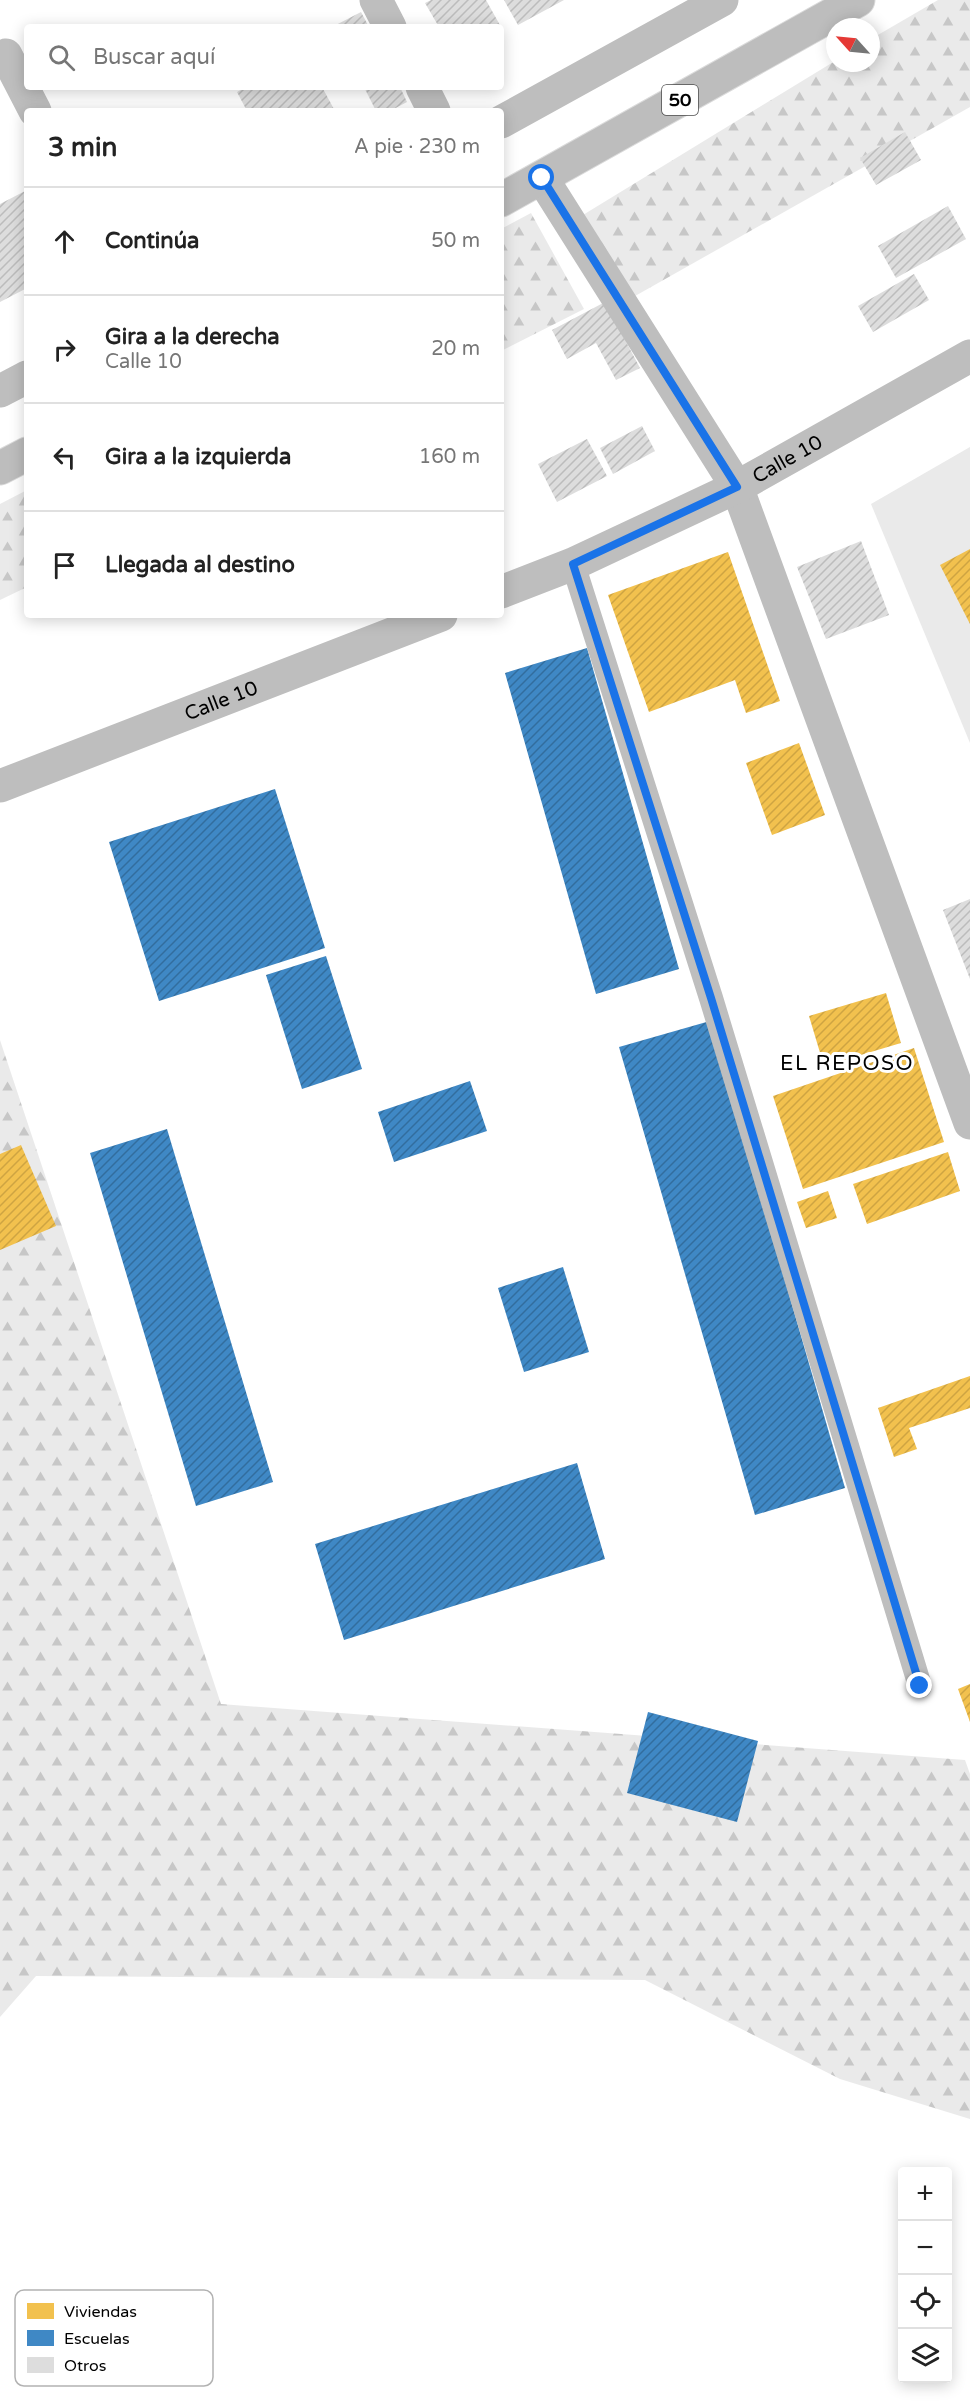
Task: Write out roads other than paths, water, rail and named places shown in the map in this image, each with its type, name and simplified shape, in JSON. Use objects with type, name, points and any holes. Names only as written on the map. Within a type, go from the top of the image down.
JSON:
[{"type":"highway","name":"50","points":[[504,198],[858,0]]},
{"type":"highway","points":[[0,468],[24,456]]},
{"type":"street","points":[[376,0],[388,24]]},
{"type":"street","points":[[504,120],[722,0]]},
{"type":"street","points":[[6,55],[24,90]]},
{"type":"street","points":[[24,90],[33,108]]},
{"type":"street","points":[[424,90],[432,108]]},
{"type":"street","points":[[542,178],[737,487],[970,1123]]},
{"type":"street","name":"Calle 10","points":[[504,591],[573,564],[737,487],[970,357]]},
{"type":"street","points":[[0,391],[24,379]]},
{"type":"street","name":"Calle 10","points":[[0,786],[433,618]]},
{"type":"lane","points":[[573,564],[711,998],[920,1686]]},
{"type":"district","name":"EL REPOSO","points":[[847,1063]]}]
